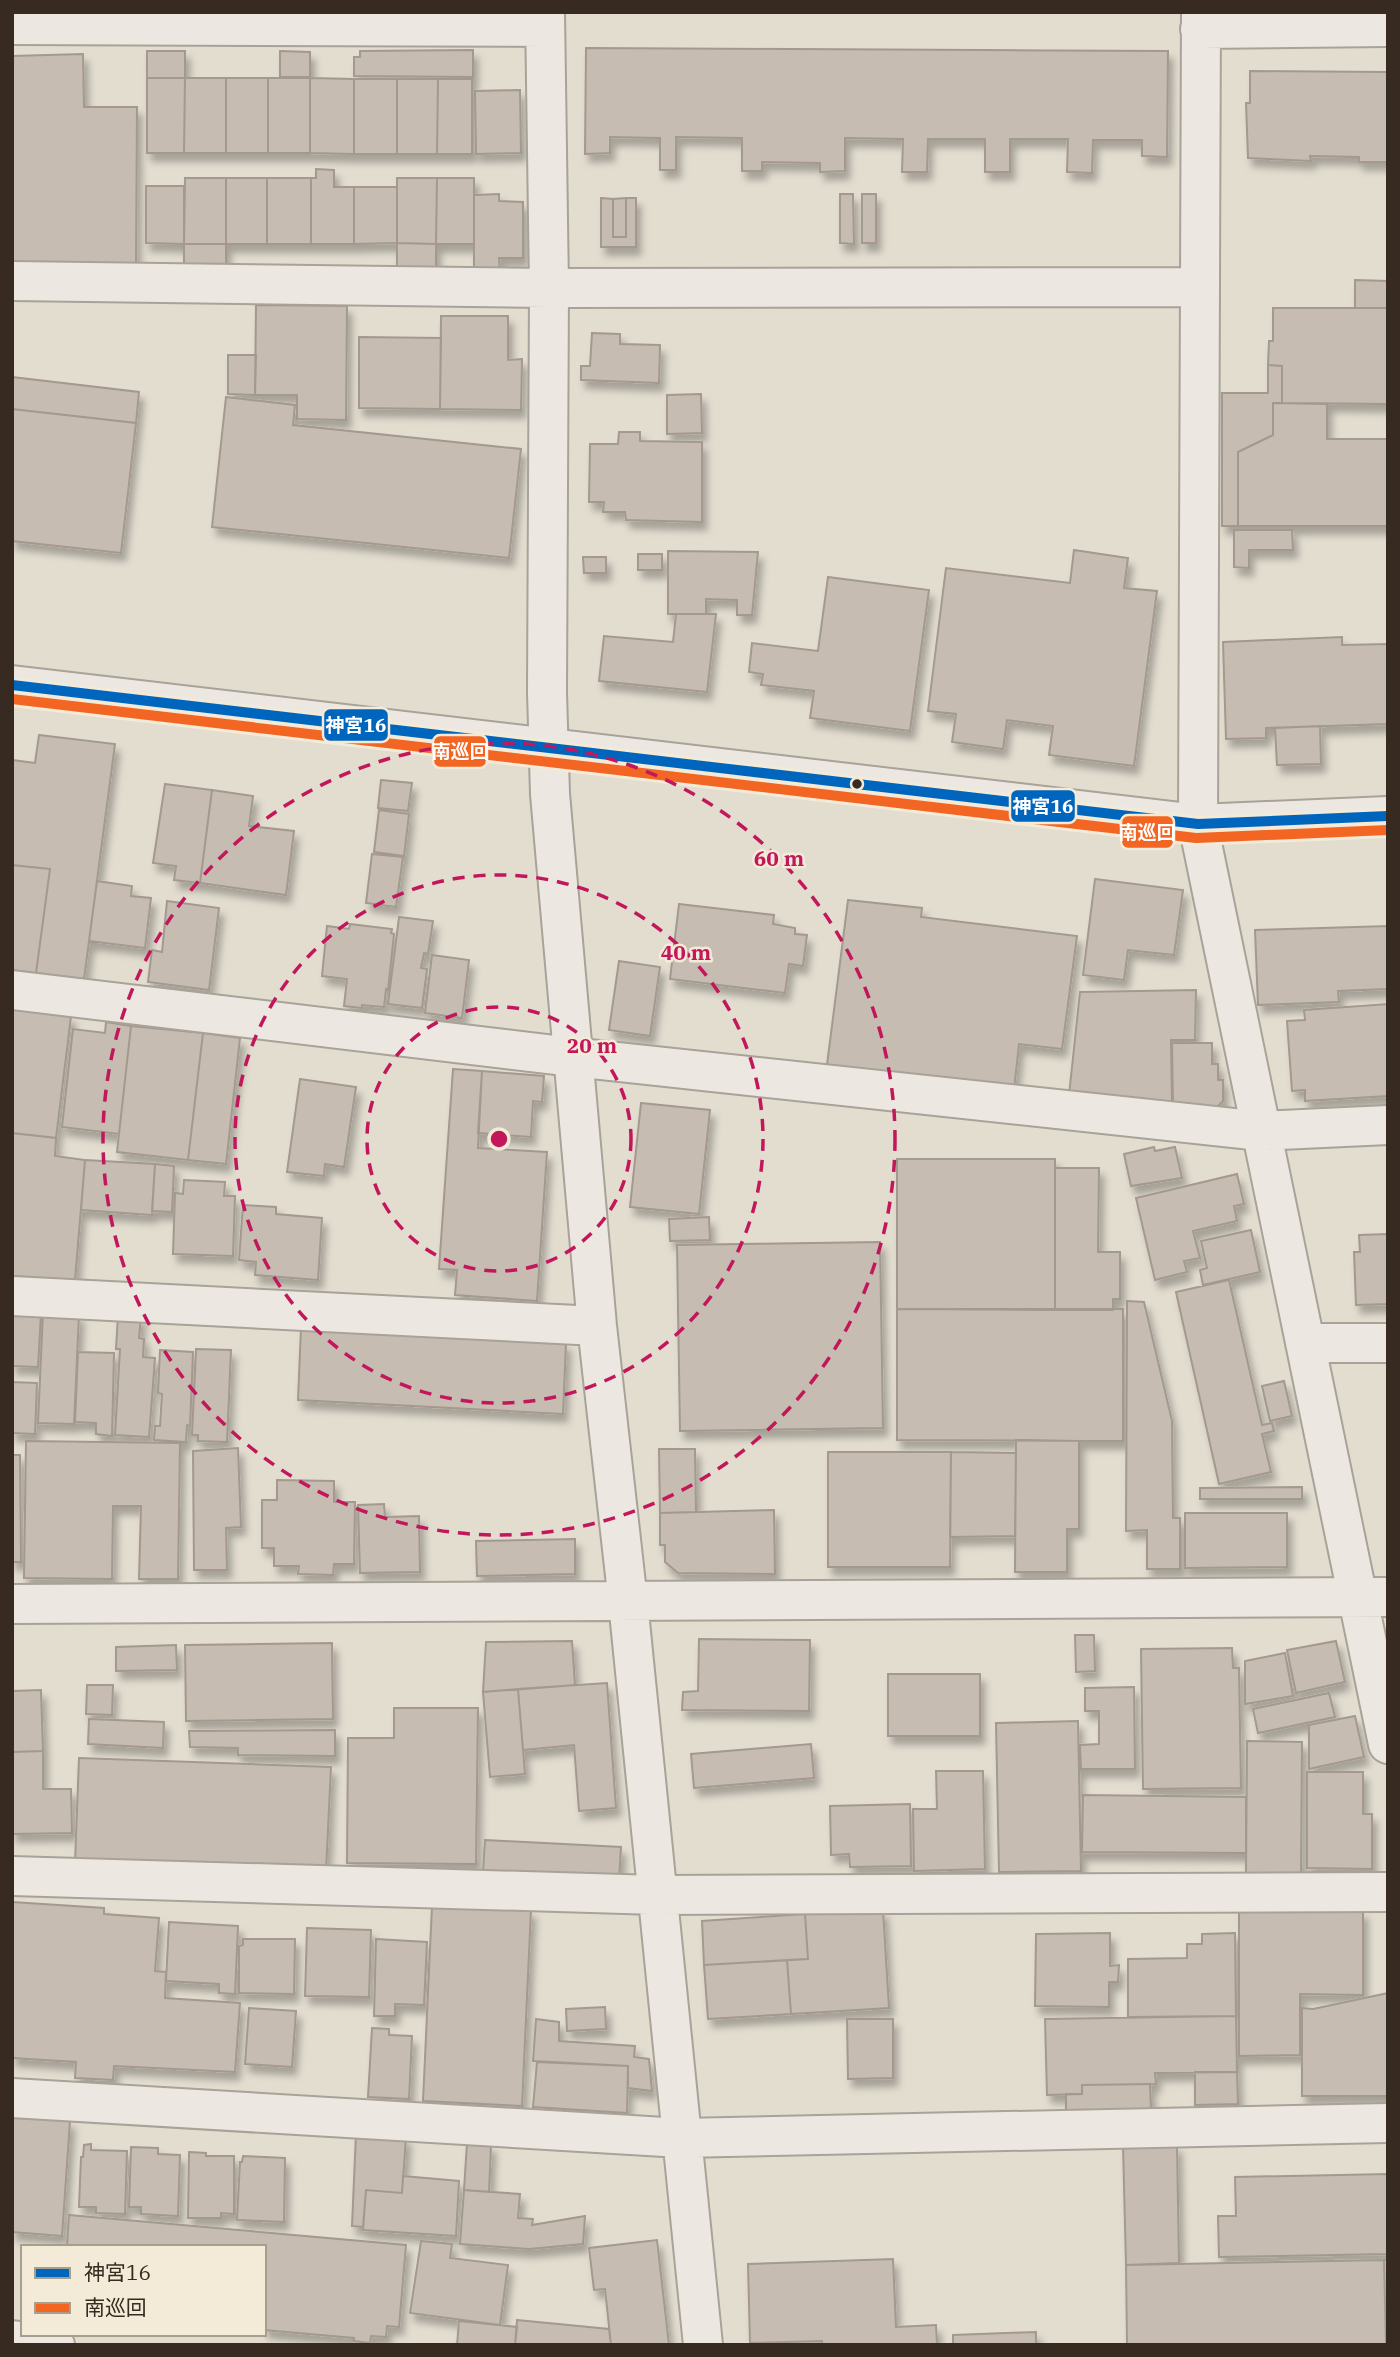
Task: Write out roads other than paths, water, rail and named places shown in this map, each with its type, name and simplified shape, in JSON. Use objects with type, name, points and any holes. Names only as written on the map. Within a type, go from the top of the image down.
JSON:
[{"type":"street","points":[[12,25],[545,20],[549,288],[548,748],[572,1057],[597,1326],[628,1602],[703,2345]]},
{"type":"street","points":[[1388,27],[1200,21],[1198,824],[1305,1343],[1373,1597],[1388,1744]]},
{"type":"street","points":[[12,281],[549,288],[1200,287]]},
{"type":"street","points":[[12,685],[1198,824],[1388,816]]},
{"type":"street","points":[[12,990],[572,1057],[1261,1131],[1388,1125]]},
{"type":"street","points":[[12,1296],[597,1326]]},
{"type":"street","points":[[1305,1343],[1388,1342]]},
{"type":"street","points":[[12,1604],[1373,1597]]},
{"type":"street","points":[[12,1876],[657,1895],[1388,1892]]},
{"type":"street","points":[[12,2098],[681,2138],[1388,2123]]},
{"type":"street","points":[[12,2340],[55,2345]]}]
